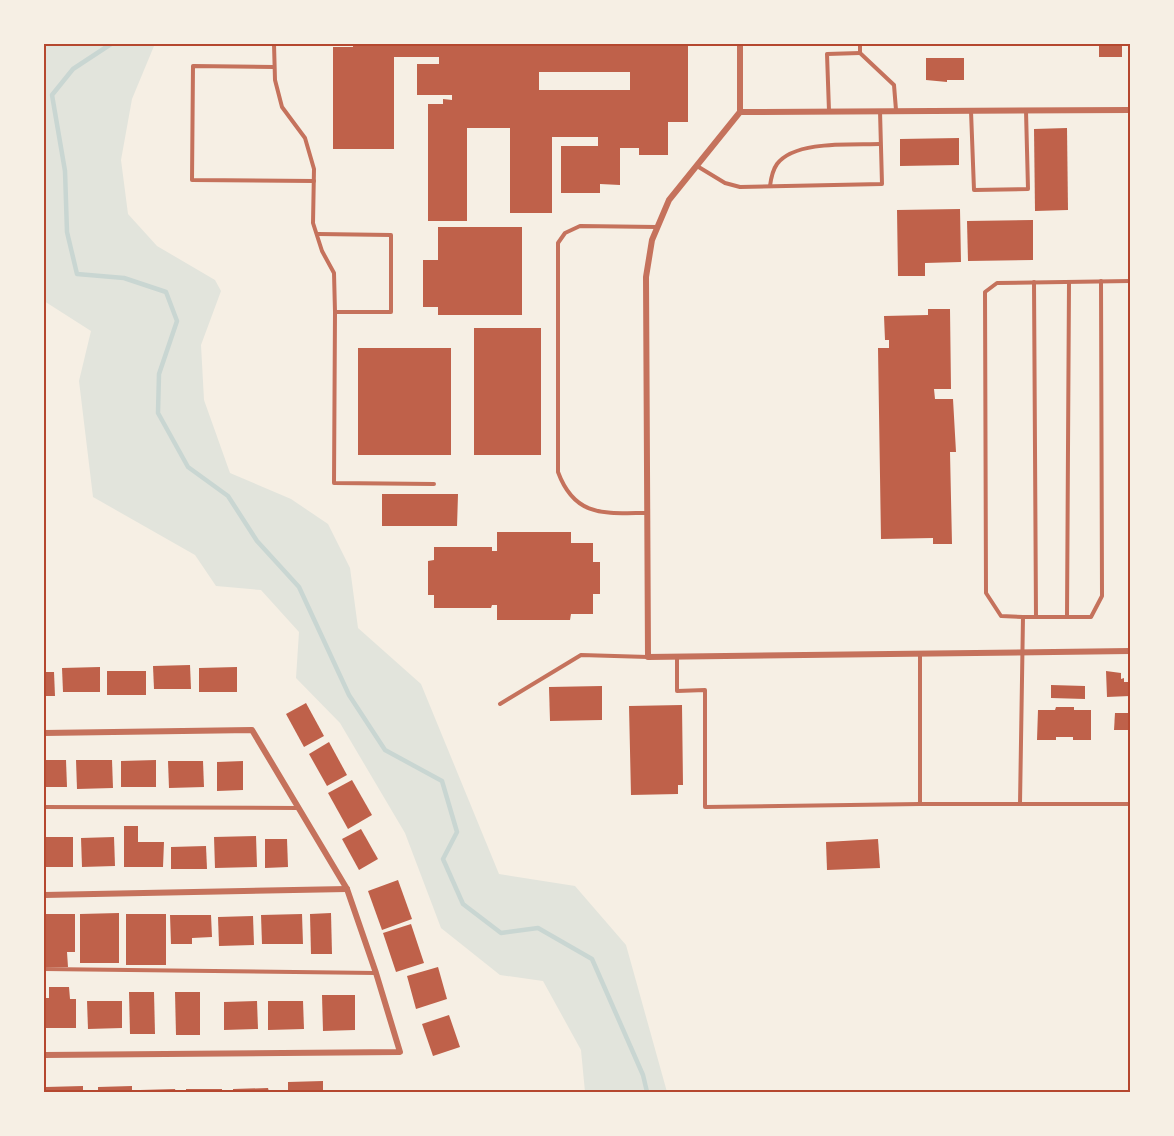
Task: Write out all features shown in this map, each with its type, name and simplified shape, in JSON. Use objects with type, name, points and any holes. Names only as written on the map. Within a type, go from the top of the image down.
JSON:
[{"type":"street","points":[[740,44],[740,112],[669,200],[652,240],[646,277],[648,657],[1131,651]]},
{"type":"street","points":[[740,112],[1131,110]]},
{"type":"street","points":[[44,733],[252,730],[347,889],[400,1052],[44,1055]]},
{"type":"street","points":[[44,895],[347,889]]},
{"type":"lane","points":[[274,44],[275,80],[282,107],[305,138],[314,169],[313,223],[322,251],[334,273],[334,483],[434,484]]},
{"type":"lane","points":[[860,44],[860,53]]},
{"type":"lane","points":[[829,112],[827,54],[860,53],[894,85],[896,110]]},
{"type":"lane","points":[[274,67],[193,66],[192,180],[314,181]]},
{"type":"lane","points":[[971,111],[974,190],[1028,189],[1026,110]]},
{"type":"lane","points":[[697,165],[725,183],[740,187],[882,184],[880,111]]},
{"type":"lane","points":[[770,186],[772,172],[782,159],[793,153],[829,145],[880,144]]},
{"type":"lane","points":[[647,513],[598,513],[584,507],[572,498],[563,486],[558,472],[558,243],[565,233],[580,226],[657,227]]},
{"type":"lane","points":[[318,234],[391,235],[391,312],[335,312]]},
{"type":"lane","points":[[1101,282],[1102,596],[1091,617],[1001,616],[986,593],[985,292],[997,283],[1131,281]]},
{"type":"lane","points":[[1034,282],[1036,617]]},
{"type":"lane","points":[[1067,617],[1069,282]]},
{"type":"lane","points":[[1020,804],[1023,617]]},
{"type":"lane","points":[[920,653],[920,804]]},
{"type":"lane","points":[[500,704],[581,655],[648,657]]},
{"type":"lane","points":[[677,657],[677,691],[705,690],[705,807],[1131,804]]},
{"type":"lane","points":[[44,807],[298,808]]},
{"type":"lane","points":[[44,969],[376,973]]},
{"type":"shaded area","points":[[44,44],[157,44],[154,46],[132,99],[121,160],[128,214],[157,246],[215,280],[221,291],[201,345],[204,400],[230,473],[291,499],[328,524],[350,568],[358,628],[421,684],[499,874],[575,886],[626,945],[667,1092],[585,1092],[581,1050],[543,981],[500,975],[441,928],[405,833],[340,723],[296,678],[299,632],[261,590],[216,586],[195,555],[93,497],[79,381],[91,331],[44,301]]},
{"type":"building","points":[[353,44],[659,44],[659,46],[688,46],[688,122],[668,122],[668,155],[639,155],[639,148],[620,148],[620,185],[600,184],[600,193],[561,193],[561,146],[598,146],[598,137],[552,137],[552,213],[510,213],[510,128],[467,128],[467,221],[428,221],[428,104],[443,104],[443,99],[452,100],[452,95],[417,95],[417,64],[439,64],[439,57],[394,57],[394,149],[333,149],[333,47],[353,47]],"holes":[[[539,72],[630,72],[630,90],[539,90]]]},
{"type":"building","points":[[1099,44],[1122,44],[1122,57],[1099,57]]},
{"type":"building","points":[[926,58],[964,58],[964,80],[947,80],[947,82],[926,80]]},
{"type":"building","points":[[1067,128],[1068,210],[1035,211],[1034,129]]},
{"type":"building","points":[[959,138],[959,165],[900,166],[900,139]]},
{"type":"building","points":[[960,209],[961,262],[925,263],[925,276],[898,276],[897,210]]},
{"type":"building","points":[[1033,220],[1033,260],[968,261],[967,221]]},
{"type":"building","points":[[438,227],[522,227],[522,315],[438,315],[438,307],[423,307],[423,260],[438,260]]},
{"type":"building","points":[[928,309],[950,309],[951,389],[934,389],[935,399],[953,399],[956,452],[950,452],[952,544],[933,544],[933,538],[881,539],[878,348],[889,348],[889,340],[885,340],[884,316],[928,315]]},
{"type":"building","points":[[474,328],[541,328],[541,455],[474,455]]},
{"type":"building","points":[[358,348],[451,348],[451,455],[358,455]]},
{"type":"building","points":[[382,494],[458,494],[457,526],[382,526]]},
{"type":"building","points":[[497,532],[571,532],[571,543],[593,543],[593,562],[600,562],[600,594],[593,594],[593,614],[571,614],[570,620],[497,620],[497,605],[492,605],[491,608],[434,608],[434,595],[428,595],[428,561],[434,560],[434,547],[492,547],[492,551],[497,551]]},
{"type":"building","points":[[190,665],[191,689],[154,689],[153,666]]},
{"type":"building","points":[[100,667],[100,692],[63,692],[62,668]]},
{"type":"building","points":[[237,667],[237,692],[199,692],[199,668]]},
{"type":"building","points":[[107,671],[146,671],[146,695],[107,695]]},
{"type":"building","points":[[1106,671],[1121,673],[1121,679],[1124,678],[1124,682],[1130,682],[1130,696],[1107,697]]},
{"type":"building","points":[[44,672],[54,672],[55,696],[44,696]]},
{"type":"building","points":[[1051,685],[1085,686],[1085,699],[1051,698]]},
{"type":"building","points":[[602,686],[602,720],[550,721],[549,687]]},
{"type":"building","points":[[306,703],[324,736],[304,747],[286,714]]},
{"type":"building","points":[[682,705],[683,785],[678,785],[678,794],[631,795],[629,706]]},
{"type":"building","points":[[1056,707],[1091,710],[1091,740],[1056,737],[1056,740],[1037,740],[1038,710],[1055,710]]},
{"type":"building","points":[[1115,713],[1130,713],[1130,730],[1114,730]]},
{"type":"building","points":[[329,742],[347,775],[327,786],[309,754]]},
{"type":"building","points":[[44,760],[66,760],[67,787],[44,787]]},
{"type":"building","points":[[76,760],[112,760],[113,788],[77,789]]},
{"type":"building","points":[[156,760],[156,787],[121,787],[121,761]]},
{"type":"building","points":[[168,761],[203,761],[204,787],[169,788]]},
{"type":"building","points":[[243,761],[243,790],[217,791],[217,762]]},
{"type":"building","points":[[352,780],[372,815],[348,829],[328,793]]},
{"type":"building","points":[[124,826],[138,826],[138,842],[164,842],[163,867],[124,867]]},
{"type":"building","points":[[361,829],[378,859],[359,870],[342,839]]},
{"type":"building","points":[[256,836],[257,867],[215,868],[214,837]]},
{"type":"building","points":[[44,837],[73,837],[73,867],[44,867]]},
{"type":"building","points":[[114,837],[115,866],[82,867],[81,838]]},
{"type":"building","points":[[265,839],[287,839],[288,867],[265,868]]},
{"type":"building","points":[[878,839],[880,868],[827,870],[826,842]]},
{"type":"building","points":[[206,846],[207,869],[171,869],[171,847]]},
{"type":"building","points":[[398,880],[412,919],[382,930],[368,891]]},
{"type":"building","points":[[119,913],[119,963],[80,963],[80,914]]},
{"type":"building","points":[[331,913],[332,954],[311,954],[310,914]]},
{"type":"building","points":[[44,914],[75,914],[75,952],[67,952],[68,967],[44,967]]},
{"type":"building","points":[[126,914],[166,914],[166,965],[126,965]]},
{"type":"building","points":[[302,914],[303,944],[262,944],[261,915]]},
{"type":"building","points":[[170,915],[211,915],[212,937],[192,938],[192,944],[171,944]]},
{"type":"building","points":[[253,916],[254,945],[219,946],[218,917]]},
{"type":"building","points":[[411,924],[424,963],[396,972],[383,933]]},
{"type":"building","points":[[438,967],[447,999],[416,1009],[407,976]]},
{"type":"building","points":[[49,987],[69,987],[70,999],[76,999],[76,1028],[44,1028],[44,998],[49,998]]},
{"type":"building","points":[[129,992],[154,992],[155,1034],[130,1034]]},
{"type":"building","points":[[175,992],[200,992],[200,1035],[176,1035]]},
{"type":"building","points":[[322,995],[355,995],[355,1030],[323,1031]]},
{"type":"building","points":[[87,1001],[122,1001],[122,1028],[88,1029]]},
{"type":"building","points":[[257,1001],[258,1029],[224,1030],[224,1002]]},
{"type":"building","points":[[268,1001],[303,1001],[304,1029],[268,1030]]},
{"type":"building","points":[[449,1015],[460,1047],[433,1056],[422,1024]]},
{"type":"building","points":[[323,1081],[323,1092],[288,1092],[288,1082]]},
{"type":"building","points":[[83,1086],[83,1092],[46,1092],[46,1087]]},
{"type":"building","points":[[132,1086],[132,1092],[98,1092],[98,1087]]},
{"type":"building","points":[[268,1088],[269,1092],[233,1092],[233,1089]]},
{"type":"building","points":[[175,1089],[176,1092],[140,1092],[140,1090]]},
{"type":"building","points":[[186,1089],[222,1089],[222,1092],[186,1092]]},
{"type":"waterway","points":[[111,44],[73,69],[52,95],[65,171],[67,232],[77,274],[124,278],[166,292],[177,321],[159,374],[158,413],[188,467],[228,496],[257,541],[299,587],[349,695],[385,750],[442,781],[457,832],[443,859],[463,904],[501,933],[538,928],[592,959],[643,1075],[647,1092]]}]
